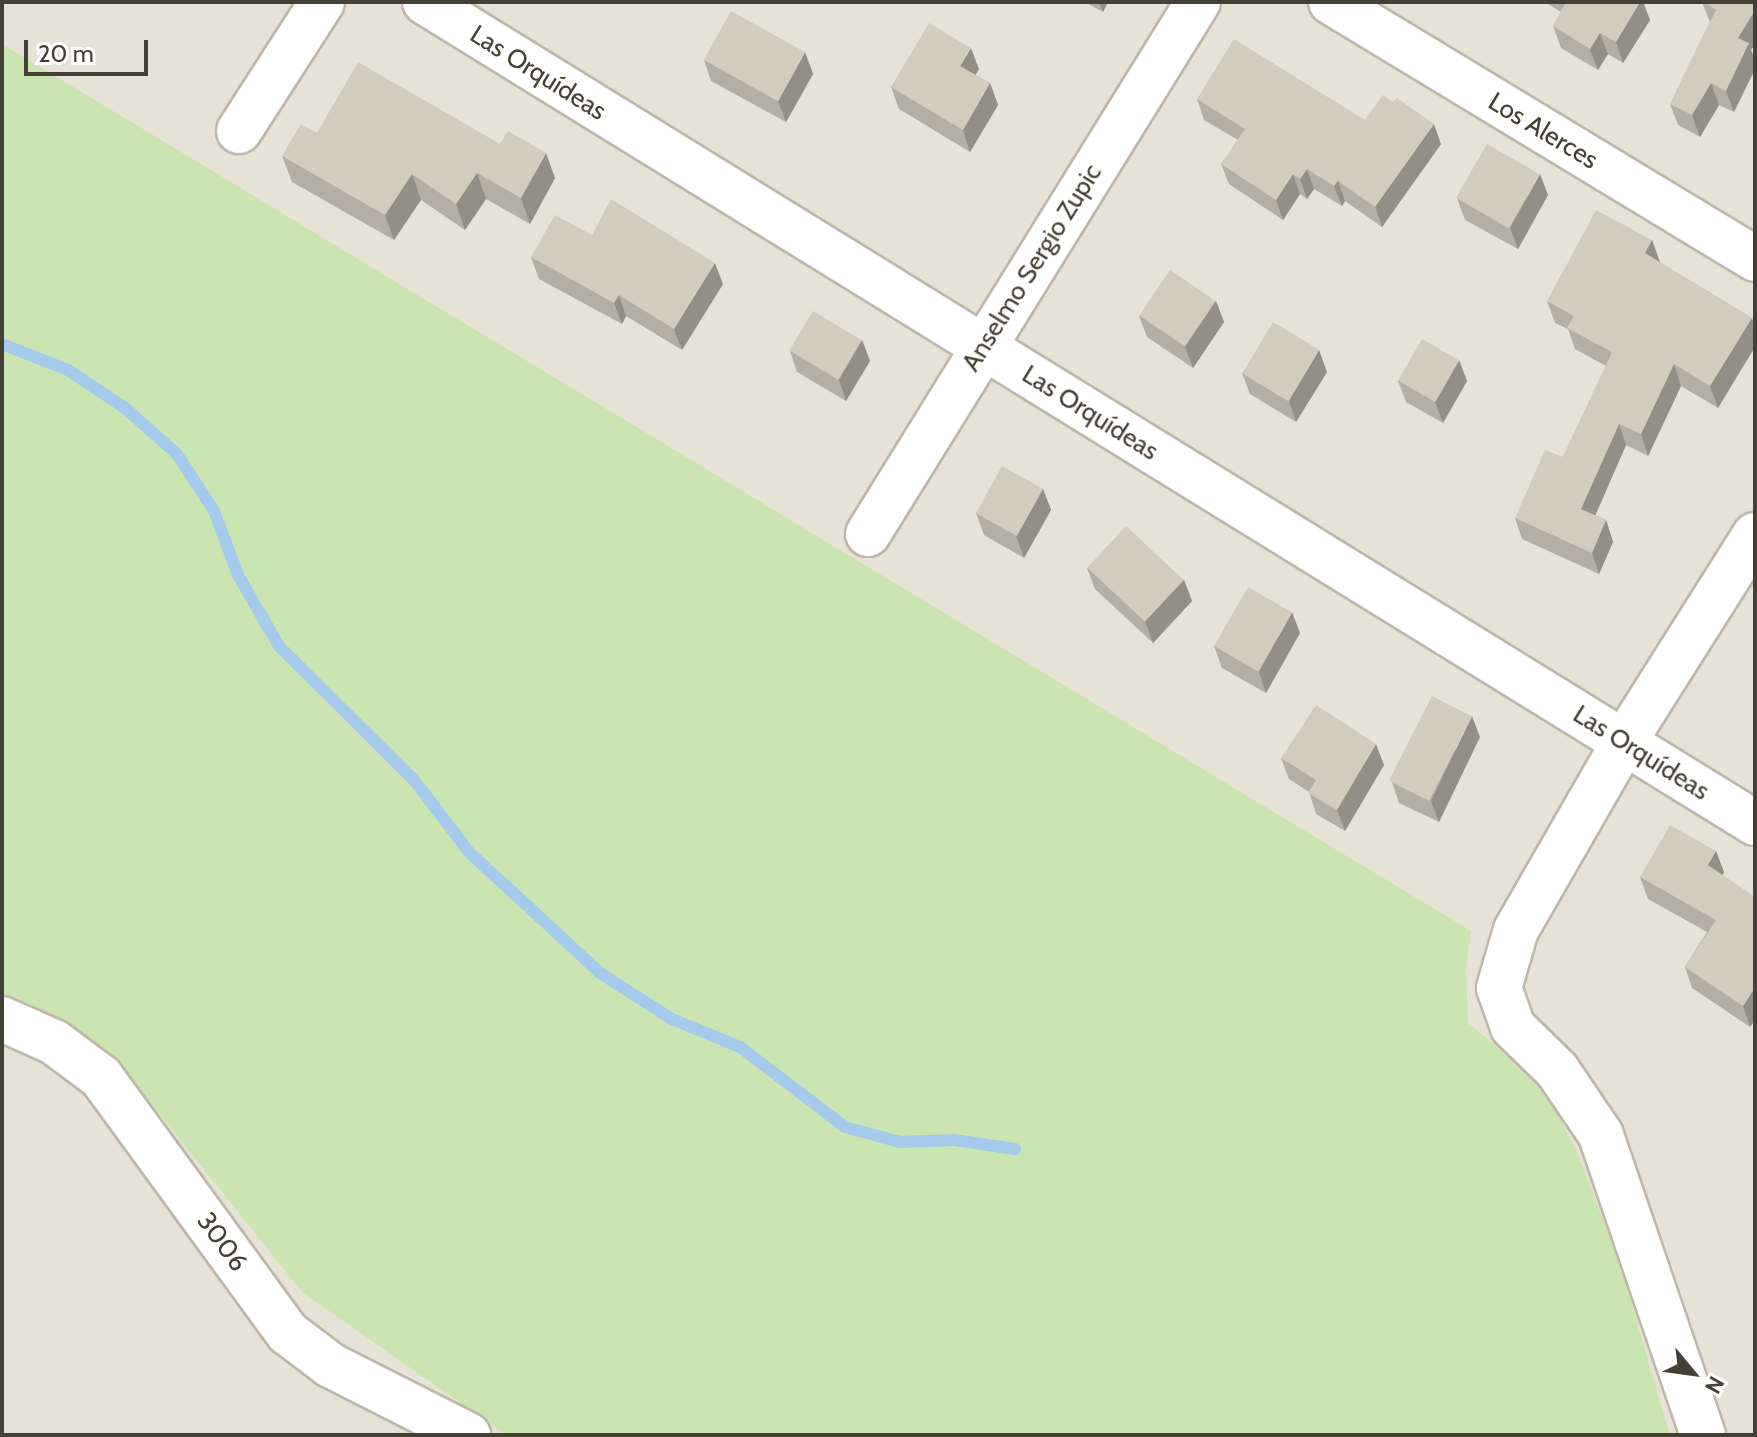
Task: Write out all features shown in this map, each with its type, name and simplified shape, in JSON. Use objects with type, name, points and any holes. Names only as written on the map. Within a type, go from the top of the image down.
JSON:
[{"type":"street","points":[[239,131],[322,2]]},
{"type":"street","name":"Las Orquídeas","points":[[425,2],[1755,823]]},
{"type":"street","name":"Anselmo Sergio Zupic","points":[[868,534],[1198,2]]},
{"type":"street","name":"Los Alerces","points":[[1331,2],[1755,259]]},
{"type":"street","points":[[1703,1435],[1601,1135],[1557,1070],[1513,1027],[1499,988],[1516,930],[1624,742],[1755,535]]},
{"type":"street","name":"3006","points":[[2,1019],[54,1042],[101,1077],[288,1333],[330,1365],[468,1435]]},
{"type":"shaded area","points":[[2,2],[1755,2],[1755,1435],[2,1435]]},
{"type":"green space","points":[[2,44],[1471,931],[1466,968],[1468,1023],[1524,1069],[1557,1111],[1579,1157],[1619,1261],[1670,1435],[506,1435],[302,1292],[151,1103],[110,1060],[64,1026],[2,993]]},
{"type":"building","points":[[1566,2],[1640,2],[1616,42],[1600,33],[1590,49],[1553,26]]},
{"type":"building","points":[[1704,2],[1755,2],[1755,10],[1738,38],[1749,43],[1726,91],[1711,83],[1692,115],[1670,104],[1716,10]]},
{"type":"building","points":[[731,11],[805,52],[778,101],[704,60]]},
{"type":"building","points":[[929,23],[971,48],[960,66],[990,83],[963,130],[891,87]]},
{"type":"building","points":[[1234,39],[1365,120],[1383,95],[1393,102],[1397,98],[1434,124],[1375,207],[1338,181],[1334,186],[1307,169],[1300,179],[1293,174],[1276,200],[1221,164],[1245,129],[1197,99]]},
{"type":"building","points":[[358,62],[500,144],[508,131],[546,153],[521,198],[477,173],[456,204],[412,174],[385,215],[282,156],[301,124],[317,133]]},
{"type":"building","points":[[1487,144],[1540,174],[1509,228],[1456,198]]},
{"type":"building","points":[[611,199],[715,263],[674,329],[619,295],[614,303],[531,257],[555,215],[592,235]]},
{"type":"building","points":[[1596,210],[1652,240],[1645,253],[1752,318],[1710,386],[1674,364],[1641,434],[1619,424],[1581,509],[1606,520],[1592,553],[1515,518],[1545,450],[1563,457],[1612,352],[1567,328],[1574,316],[1547,301]]},
{"type":"building","points":[[1170,270],[1216,301],[1185,346],[1139,316]]},
{"type":"building","points":[[813,311],[862,340],[838,380],[789,350]]},
{"type":"building","points":[[1273,322],[1319,350],[1288,401],[1242,373]]},
{"type":"building","points":[[1422,339],[1459,360],[1435,402],[1398,381]]},
{"type":"building","points":[[1002,466],[1043,489],[1017,536],[976,513]]},
{"type":"building","points":[[1126,526],[1184,580],[1145,622],[1087,568]]},
{"type":"building","points":[[1248,587],[1292,612],[1258,671],[1214,646]]},
{"type":"building","points":[[1432,696],[1472,716],[1429,801],[1389,781]]},
{"type":"building","points":[[1316,705],[1376,744],[1337,810],[1308,793],[1316,780],[1281,758]]},
{"type":"building","points":[[1670,825],[1716,851],[1708,865],[1755,897],[1755,987],[1743,1006],[1685,967],[1716,920],[1640,877]]},
{"type":"waterway","points":[[2,344],[68,370],[125,408],[177,454],[214,511],[238,575],[279,646],[414,780],[469,852],[600,973],[672,1019],[740,1047],[845,1127],[900,1142],[954,1140],[1015,1149]]}]
